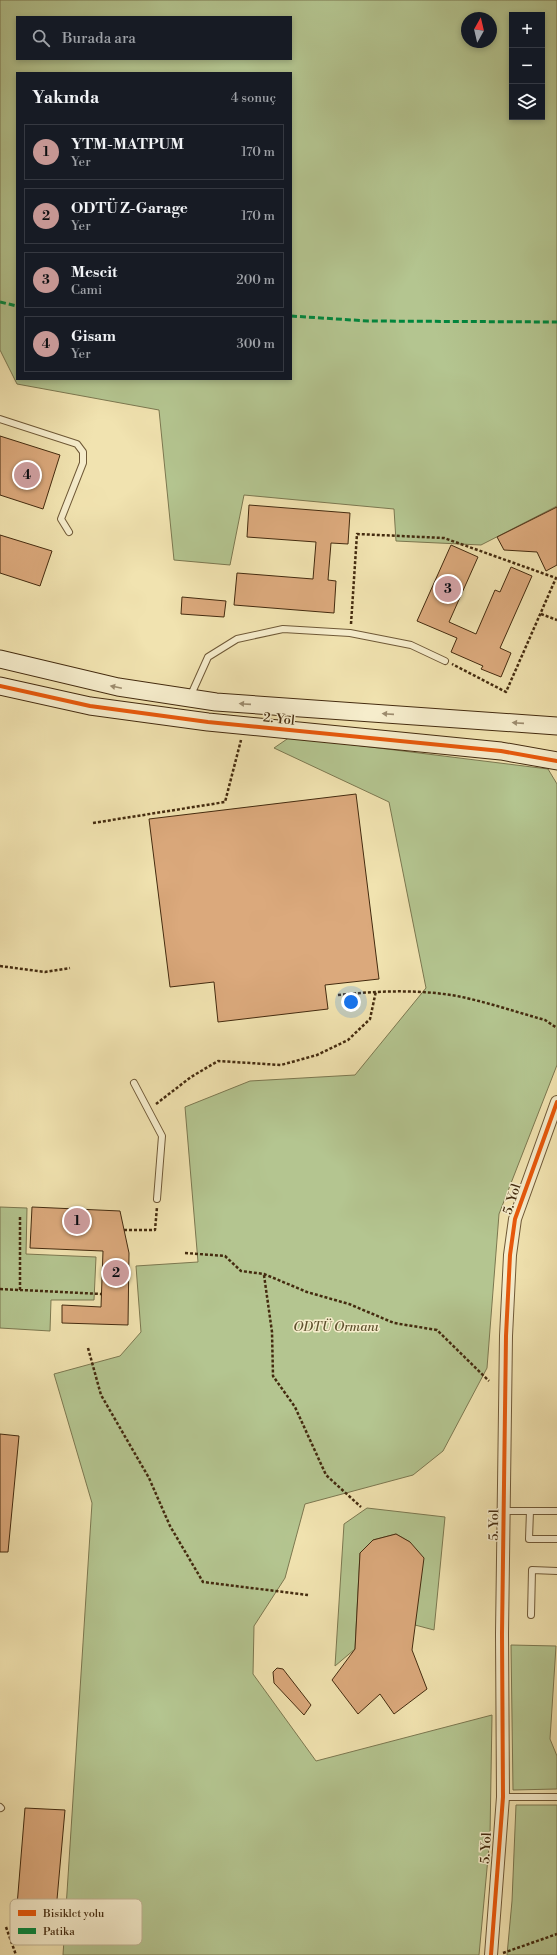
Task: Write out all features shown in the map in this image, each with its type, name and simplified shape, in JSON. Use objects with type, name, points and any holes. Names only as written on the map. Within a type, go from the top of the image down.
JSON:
[{"type":"street","name":"2. Yol","points":[[0,659],[118,687],[216,702],[557,726]]},
{"type":"street","name":"2. Yol","points":[[0,686],[90,706],[245,726],[502,751],[557,761]]},
{"type":"street","name":"5. Yol","points":[[491,1955],[503,1797],[502,1634],[506,1336],[510,1255],[515,1219],[557,1102]]},
{"type":"lane","points":[[0,419],[77,444],[83,452],[83,463],[61,519],[69,532]]},
{"type":"lane","points":[[190,698],[208,657],[237,639],[283,630],[350,633],[411,645],[445,661]]},
{"type":"lane","points":[[134,1083],[162,1136],[157,1199]]},
{"type":"lane","points":[[504,1511],[557,1511]]},
{"type":"lane","points":[[530,1511],[530,1539],[557,1539]]},
{"type":"lane","points":[[531,1615],[532,1570],[557,1570]]},
{"type":"lane","points":[[503,1797],[557,1797]]},
{"type":"path","points":[[350,633],[357,534],[444,538],[557,578],[506,692],[445,661]]},
{"type":"path","points":[[541,614],[557,620]]},
{"type":"path","points":[[93,823],[225,802],[245,726]]},
{"type":"path","points":[[0,966],[45,972],[70,968]]},
{"type":"path","points":[[148,1109],[191,1077],[218,1061],[281,1066],[317,1054],[348,1040],[370,1019],[376,991]]},
{"type":"path","points":[[338,995],[376,991],[407,991],[456,996],[545,1020],[557,1028]]},
{"type":"path","points":[[124,1230],[155,1230],[157,1199]]},
{"type":"path","points":[[20,1215],[20,1290]]},
{"type":"path","points":[[185,1253],[225,1256],[241,1271],[264,1274],[307,1292],[349,1304],[394,1323],[437,1330],[489,1381]]},
{"type":"path","points":[[264,1274],[272,1332],[273,1376],[295,1407],[326,1475],[361,1507]]},
{"type":"path","points":[[0,1289],[102,1294]]},
{"type":"path","points":[[88,1348],[101,1395],[149,1478],[170,1526],[203,1582],[308,1595]]},
{"type":"path","points":[[6,1927],[10,1938]]},
{"type":"path","points":[[499,1955],[557,1934]]},
{"type":"path","points":[[12,1945],[16,1955]]},
{"type":"green space","points":[[0,0],[557,0],[557,506],[481,545],[396,541],[394,509],[244,495],[230,565],[174,560],[159,410],[17,384],[0,350]]},
{"type":"green space","name":"ODTÜ Ormanı","points":[[290,737],[548,769],[557,784],[557,1065],[499,1214],[487,1368],[443,1451],[413,1475],[305,1504],[285,1578],[254,1626],[253,1674],[316,1761],[492,1715],[490,1836],[479,1955],[63,1955],[64,1945],[142,1945],[142,1899],[67,1899],[92,1503],[54,1374],[120,1356],[141,1332],[136,1266],[198,1262],[185,1107],[250,1081],[355,1075],[426,988],[389,802],[274,748]]},
{"type":"green space","points":[[0,1207],[27,1208],[26,1254],[96,1257],[94,1300],[51,1300],[50,1331],[0,1328]]},
{"type":"green space","points":[[367,1508],[445,1517],[434,1630],[415,1625],[410,1542],[396,1534],[373,1540],[360,1553],[355,1649],[335,1666],[344,1524]]},
{"type":"green space","points":[[511,1645],[556,1646],[550,1739],[557,1756],[557,1789],[513,1790]]},
{"type":"green space","points":[[516,1805],[557,1805],[557,1955],[507,1955],[512,1901]]},
{"type":"building","points":[[0,436],[60,455],[43,509],[0,495]]},
{"type":"building","points":[[249,505],[350,513],[348,544],[331,543],[328,580],[336,581],[334,613],[234,605],[237,573],[313,579],[316,542],[247,537]]},
{"type":"building","points":[[557,507],[557,565],[546,571],[537,552],[504,550],[497,537]]},
{"type":"building","points":[[0,535],[52,551],[40,586],[0,573]]},
{"type":"building","points":[[451,545],[478,557],[449,622],[476,634],[495,590],[500,592],[511,567],[532,576],[500,648],[511,653],[501,677],[481,669],[483,666],[451,652],[457,638],[417,621]]},
{"type":"building","points":[[182,597],[226,601],[224,617],[181,614]]},
{"type":"building","points":[[356,794],[379,979],[325,985],[328,1009],[218,1022],[214,982],[170,987],[149,819]]},
{"type":"building","points":[[32,1207],[120,1211],[129,1253],[128,1325],[62,1323],[62,1305],[101,1307],[103,1251],[30,1248]]},
{"type":"building","points":[[0,1434],[19,1436],[8,1552],[0,1552]]},
{"type":"building","points":[[396,1534],[410,1542],[424,1558],[412,1650],[427,1689],[394,1714],[380,1694],[358,1714],[332,1680],[355,1649],[360,1553],[373,1540]]},
{"type":"building","points":[[277,1668],[283,1669],[311,1705],[304,1715],[274,1683],[273,1672]]},
{"type":"building","points":[[25,1808],[65,1810],[57,1899],[18,1899]]},
{"type":"marked path","points":[[0,302],[16,306]]},
{"type":"marked path","points":[[292,316],[368,321],[557,322]]},
{"type":"cycle path","points":[[0,686],[90,706],[208,722],[501,751],[557,761]]},
{"type":"cycle path","points":[[491,1955],[503,1797],[502,1634],[506,1336],[510,1255],[515,1219],[557,1102]]},
{"type":"place","name":"Gisam","points":[[27,475]]},
{"type":"place","name":"Mescit","points":[[448,589]]},
{"type":"place","name":"YTM-MATPUM","points":[[77,1221]]},
{"type":"place","name":"ODTÜ Z-Garage","points":[[116,1273]]}]
